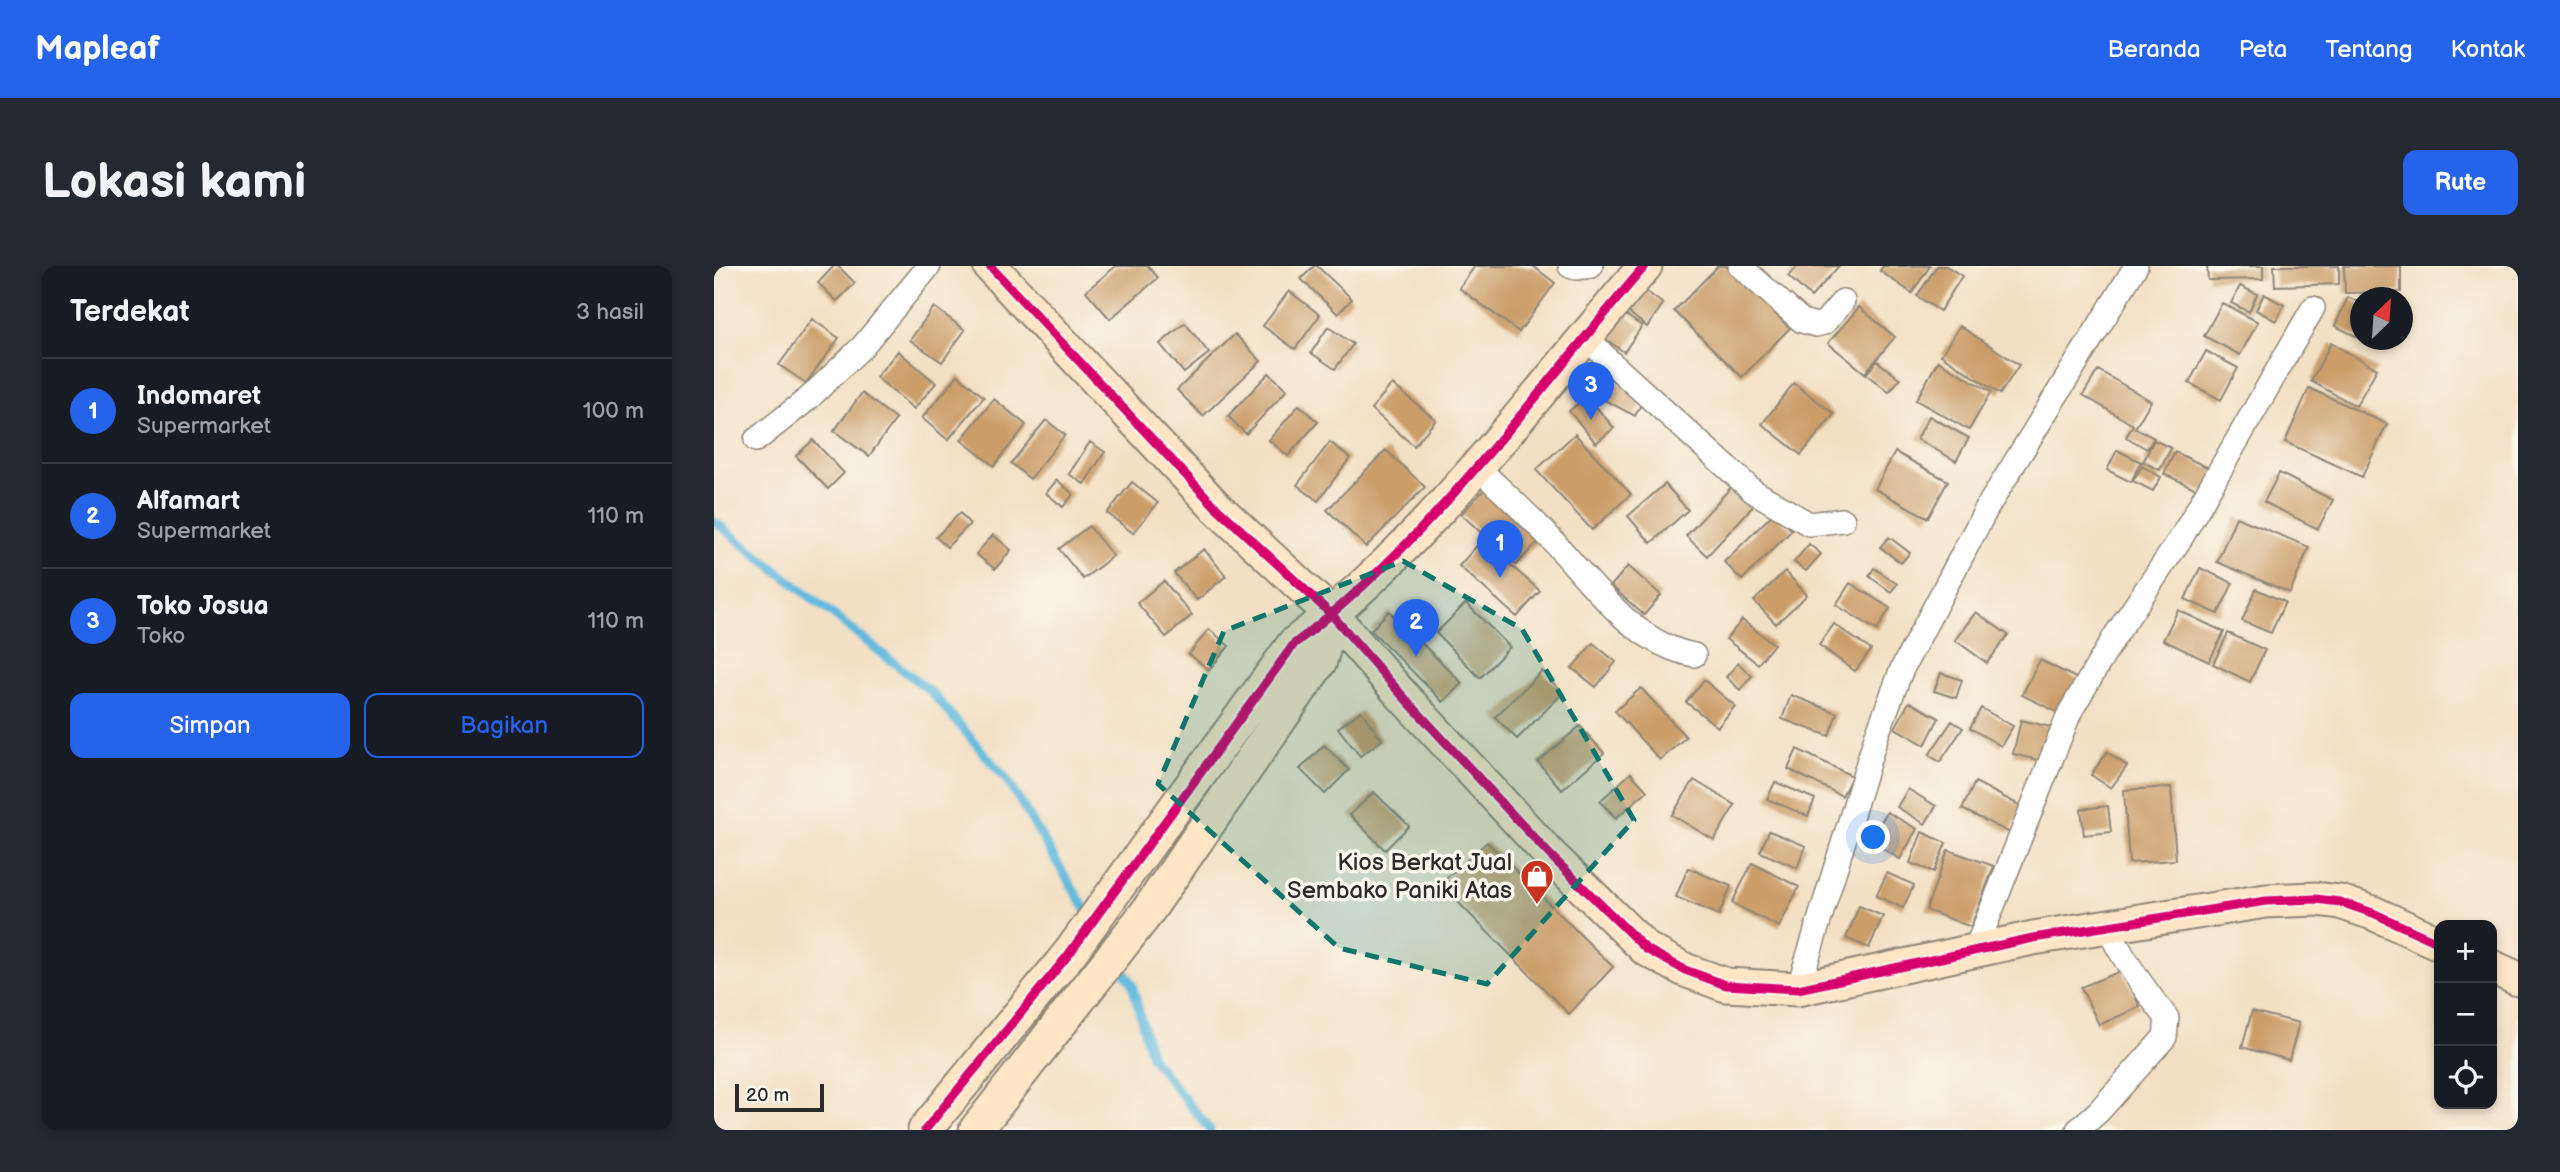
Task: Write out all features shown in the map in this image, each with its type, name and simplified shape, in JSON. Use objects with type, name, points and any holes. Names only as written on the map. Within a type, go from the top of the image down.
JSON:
[{"type":"street","points":[[756,440],[808,398],[862,347],[929,266]]},
{"type":"street","points":[[990,266],[1213,504],[1332,615],[1399,692],[1549,854],[1646,949],[1685,970],[1726,985],[1798,989],[2107,926],[2266,901],[2316,899],[2340,902],[2374,913],[2434,941]]},
{"type":"street","points":[[1570,266],[1591,266]]},
{"type":"street","points":[[1740,266],[1802,321],[1809,324],[1824,323],[1843,301]]},
{"type":"street","points":[[1798,989],[1876,737],[1901,671],[1988,506],[2136,266]]},
{"type":"street","points":[[925,1130],[1117,891],[1294,644],[1332,615],[1389,563],[1476,467],[1587,337],[1637,268]]},
{"type":"street","points":[[1975,951],[2070,712],[2115,636],[2181,537],[2313,308]]},
{"type":"street","points":[[1587,337],[1607,359],[1753,491],[1809,524],[1843,520]]},
{"type":"street","points":[[1476,467],[1536,524],[1633,627],[1676,652],[1694,655]]},
{"type":"street","points":[[976,1130],[1145,915],[1320,661],[1332,615]]},
{"type":"street","points":[[2078,1130],[2099,1111],[2165,1037],[2167,1026],[2167,1018],[2119,952],[2107,926]]},
{"type":"street","points":[[2497,969],[2518,979]]},
{"type":"highlighted area","points":[[1403,561],[1522,629],[1634,820],[1487,984],[1339,948],[1158,784],[1224,631]]},
{"type":"building","points":[[834,266],[838,266],[855,283],[837,301],[818,283]]},
{"type":"building","points":[[1116,266],[1148,266],[1158,278],[1110,319],[1086,291]]},
{"type":"building","points":[[1314,266],[1352,299],[1338,314],[1301,279]]},
{"type":"building","points":[[1475,266],[1533,266],[1555,283],[1519,332],[1459,288]]},
{"type":"building","points":[[1718,266],[1726,266],[1790,328],[1742,377],[1674,311]]},
{"type":"building","points":[[1798,266],[1839,266],[1811,297],[1788,276]]},
{"type":"building","points":[[1883,266],[1930,266],[1912,293],[1880,271]]},
{"type":"building","points":[[1937,266],[1946,266],[1962,276],[1940,311],[1917,296]]},
{"type":"building","points":[[2207,266],[2263,266],[2263,279],[2208,280]]},
{"type":"building","points":[[2274,266],[2339,266],[2339,284],[2275,286]]},
{"type":"building","points":[[2344,266],[2401,266],[2401,287],[2350,287],[2350,293],[2345,293]]},
{"type":"building","points":[[2240,286],[2257,294],[2249,312],[2231,303]]},
{"type":"building","points":[[1642,288],[1663,304],[1647,327],[1626,310]]},
{"type":"building","points":[[1289,291],[1320,315],[1295,349],[1263,326]]},
{"type":"building","points":[[2264,294],[2284,305],[2276,321],[2256,310]]},
{"type":"building","points":[[2348,297],[2350,333],[2335,326]]},
{"type":"building","points":[[2222,303],[2258,322],[2240,355],[2204,336]]},
{"type":"building","points":[[934,307],[965,330],[942,362],[910,340]]},
{"type":"building","points":[[1614,307],[1642,326],[1624,352],[1597,333]]},
{"type":"building","points":[[1859,307],[1895,337],[1865,373],[1828,343]]},
{"type":"building","points":[[812,319],[839,338],[806,383],[779,365]]},
{"type":"building","points":[[1185,323],[1209,353],[1184,373],[1160,344]]},
{"type":"building","points":[[1960,326],[2019,365],[2000,394],[1941,355]]},
{"type":"building","points":[[1328,327],[1353,344],[1335,369],[1311,353]]},
{"type":"building","points":[[1235,334],[1261,361],[1203,416],[1177,390]]},
{"type":"building","points":[[2331,343],[2377,369],[2356,406],[2311,381]]},
{"type":"building","points":[[898,351],[936,383],[914,409],[876,377]]},
{"type":"building","points":[[2206,351],[2238,368],[2221,400],[2189,383]]},
{"type":"building","points":[[1877,361],[1900,379],[1889,392],[1866,374]]},
{"type":"building","points":[[1938,361],[1991,392],[1969,430],[1916,400]]},
{"type":"building","points":[[2098,370],[2151,401],[2135,428],[2154,438],[2147,449],[2126,437],[2133,425],[2083,395]]},
{"type":"building","points":[[1269,373],[1287,390],[1246,434],[1228,416]]},
{"type":"building","points":[[1601,374],[1645,397],[1635,416],[1591,393]]},
{"type":"building","points":[[958,375],[984,397],[948,440],[922,418]]},
{"type":"building","points":[[1794,383],[1834,414],[1801,455],[1762,424]]},
{"type":"building","points":[[1392,384],[1436,420],[1414,446],[1371,409]]},
{"type":"building","points":[[2309,388],[2387,424],[2362,477],[2285,442]]},
{"type":"building","points":[[862,393],[896,419],[869,456],[834,431]]},
{"type":"building","points":[[1587,396],[1614,428],[1596,443],[1569,411]]},
{"type":"building","points":[[994,399],[1026,425],[994,466],[961,440]]},
{"type":"building","points":[[1299,405],[1318,422],[1288,456],[1269,440]]},
{"type":"building","points":[[1929,416],[1969,438],[1956,461],[1917,439]]},
{"type":"building","points":[[1046,420],[1065,435],[1030,479],[1011,463]]},
{"type":"building","points":[[1575,434],[1631,494],[1592,530],[1536,470]]},
{"type":"building","points":[[813,440],[844,473],[828,489],[796,456]]},
{"type":"building","points":[[2154,440],[2171,448],[2160,470],[2143,462]]},
{"type":"building","points":[[1090,442],[1105,452],[1084,484],[1069,474]]},
{"type":"building","points":[[1330,442],[1350,458],[1318,501],[1297,485]]},
{"type":"building","points":[[1386,450],[1425,487],[1366,547],[1327,510]]},
{"type":"building","points":[[2117,450],[2141,462],[2131,482],[2107,470]]},
{"type":"building","points":[[1895,452],[1948,481],[1928,518],[1875,489]]},
{"type":"building","points":[[2175,452],[2215,471],[2205,493],[2164,474]]},
{"type":"building","points":[[2142,466],[2161,477],[2153,491],[2133,481]]},
{"type":"building","points":[[2279,473],[2333,500],[2318,529],[2264,502]]},
{"type":"building","points":[[1057,480],[1073,494],[1063,507],[1046,493]]},
{"type":"building","points":[[1132,482],[1158,503],[1133,533],[1107,513]]},
{"type":"building","points":[[1665,484],[1688,510],[1651,543],[1628,516]]},
{"type":"building","points":[[1734,484],[1755,504],[1707,556],[1686,536]]},
{"type":"building","points":[[1486,488],[1541,539],[1516,565],[1461,514]]},
{"type":"building","points":[[960,513],[970,524],[947,547],[936,537]]},
{"type":"building","points":[[1774,513],[1792,530],[1742,580],[1724,562]]},
{"type":"building","points":[[2236,517],[2309,547],[2290,593],[2217,562]]},
{"type":"building","points":[[1089,526],[1113,556],[1083,579],[1059,549]]},
{"type":"building","points":[[993,535],[1011,550],[995,569],[976,554]]},
{"type":"building","points":[[1889,537],[1910,553],[1901,563],[1880,547]]},
{"type":"building","points":[[1482,540],[1540,591],[1517,617],[1459,566]]},
{"type":"building","points":[[1809,544],[1821,554],[1806,571],[1794,562]]},
{"type":"building","points":[[1204,549],[1226,576],[1197,600],[1174,573]]},
{"type":"building","points":[[1628,566],[1661,595],[1644,615],[1611,586]]},
{"type":"building","points":[[1874,568],[1897,584],[1891,592],[1869,576]]},
{"type":"building","points":[[2200,568],[2233,583],[2218,614],[2185,599]]},
{"type":"building","points":[[1785,571],[1807,595],[1776,624],[1754,601]]},
{"type":"building","points":[[1164,581],[1192,615],[1166,637],[1137,603]]},
{"type":"building","points":[[1850,583],[1890,608],[1877,630],[1836,605]]},
{"type":"building","points":[[2256,589],[2285,602],[2271,633],[2242,621]]},
{"type":"building","points":[[1466,603],[1510,647],[1480,678],[1436,633]]},
{"type":"building","points":[[2178,610],[2224,632],[2209,662],[2163,640]]},
{"type":"building","points":[[1389,611],[1462,683],[1443,702],[1371,630]]},
{"type":"building","points":[[1976,612],[2008,635],[1987,663],[1955,640]]},
{"type":"building","points":[[1742,620],[1774,644],[1758,664],[1726,639]]},
{"type":"building","points":[[1834,624],[1871,650],[1855,671],[1819,645]]},
{"type":"building","points":[[1209,629],[1229,646],[1209,670],[1189,654]]},
{"type":"building","points":[[2228,633],[2265,650],[2250,682],[2213,664]]},
{"type":"building","points":[[1593,643],[1616,662],[1596,687],[1572,668]]},
{"type":"building","points":[[2040,660],[2078,679],[2061,714],[2022,695]]},
{"type":"building","points":[[1738,663],[1752,676],[1740,690],[1726,677]]},
{"type":"building","points":[[1542,671],[1563,693],[1517,739],[1495,717]]},
{"type":"building","points":[[1941,673],[1962,680],[1956,698],[1934,691]]},
{"type":"building","points":[[1704,680],[1735,706],[1718,727],[1686,702]]},
{"type":"building","points":[[1641,688],[1686,737],[1660,760],[1615,711]]},
{"type":"building","points":[[1791,695],[1837,713],[1829,736],[1782,719]]},
{"type":"building","points":[[1909,702],[1939,718],[1925,745],[1895,728]]},
{"type":"building","points":[[1981,708],[2013,726],[2001,746],[1970,728]]},
{"type":"building","points":[[1361,711],[1382,740],[1360,756],[1338,728]]},
{"type":"building","points":[[2021,720],[2055,728],[2046,762],[2013,754]]},
{"type":"building","points":[[1952,721],[1963,728],[1940,762],[1929,755]]},
{"type":"building","points":[[1580,726],[1604,753],[1562,790],[1538,762]]},
{"type":"building","points":[[1324,745],[1349,770],[1325,794],[1300,769]]},
{"type":"building","points":[[1797,749],[1852,776],[1842,796],[1788,769]]},
{"type":"building","points":[[2107,752],[2127,766],[2111,788],[2091,775]]},
{"type":"building","points":[[1631,773],[1647,791],[1616,818],[1600,801]]},
{"type":"building","points":[[1694,780],[1735,805],[1714,840],[1672,815]]},
{"type":"building","points":[[1775,782],[1815,799],[1808,816],[1767,799]]},
{"type":"building","points":[[1975,782],[2023,807],[2010,833],[1962,809]]},
{"type":"building","points":[[2171,787],[2176,860],[2129,863],[2124,790]]},
{"type":"building","points":[[1908,789],[1936,806],[1925,824],[1897,807]]},
{"type":"building","points":[[1374,792],[1409,826],[1385,850],[1350,815]]},
{"type":"building","points":[[2108,806],[2111,832],[2084,835],[2081,809]]},
{"type":"building","points":[[1887,812],[1917,829],[1900,859],[1870,841]]},
{"type":"building","points":[[1769,831],[1806,846],[1797,868],[1760,852]]},
{"type":"building","points":[[1922,832],[1946,843],[1934,872],[1910,863]]},
{"type":"building","points":[[1487,842],[1613,967],[1569,1014],[1440,884]]},
{"type":"building","points":[[1948,850],[1994,866],[1971,927],[1926,910]]},
{"type":"building","points":[[1752,863],[1799,887],[1779,927],[1732,903]]},
{"type":"building","points":[[1688,868],[1731,886],[1719,915],[1676,897]]},
{"type":"building","points":[[1887,873],[1914,885],[1903,908],[1876,896]]},
{"type":"building","points":[[1859,906],[1883,916],[1869,948],[1846,938]]},
{"type":"building","points":[[2123,970],[2140,1007],[2099,1025],[2081,987]]},
{"type":"building","points":[[2252,1011],[2299,1023],[2289,1060],[2242,1047]]},
{"type":"waterway","points":[[714,521],[931,692],[1007,780],[1089,915]]},
{"type":"waterway","points":[[1117,960],[1132,984],[1151,1057],[1210,1130]]},
{"type":"cycle path","points":[[990,266],[1213,504],[1332,615],[1399,692],[1549,854],[1646,949],[1685,970],[1726,985],[1798,989],[2033,938],[2266,901],[2316,899],[2340,902],[2373,913],[2434,941]]},
{"type":"cycle path","points":[[925,1130],[1069,954],[1294,644],[1344,603],[1436,513],[1645,266]]},
{"type":"place","name":"Toko Josua","points":[[1591,420]]},
{"type":"place","name":"Indomaret","points":[[1500,578]]},
{"type":"place","name":"Alfamart","points":[[1416,657]]},
{"type":"place","name":"Kios Berkat Jual Sembako Paniki Atas","points":[[1537,906]]}]
